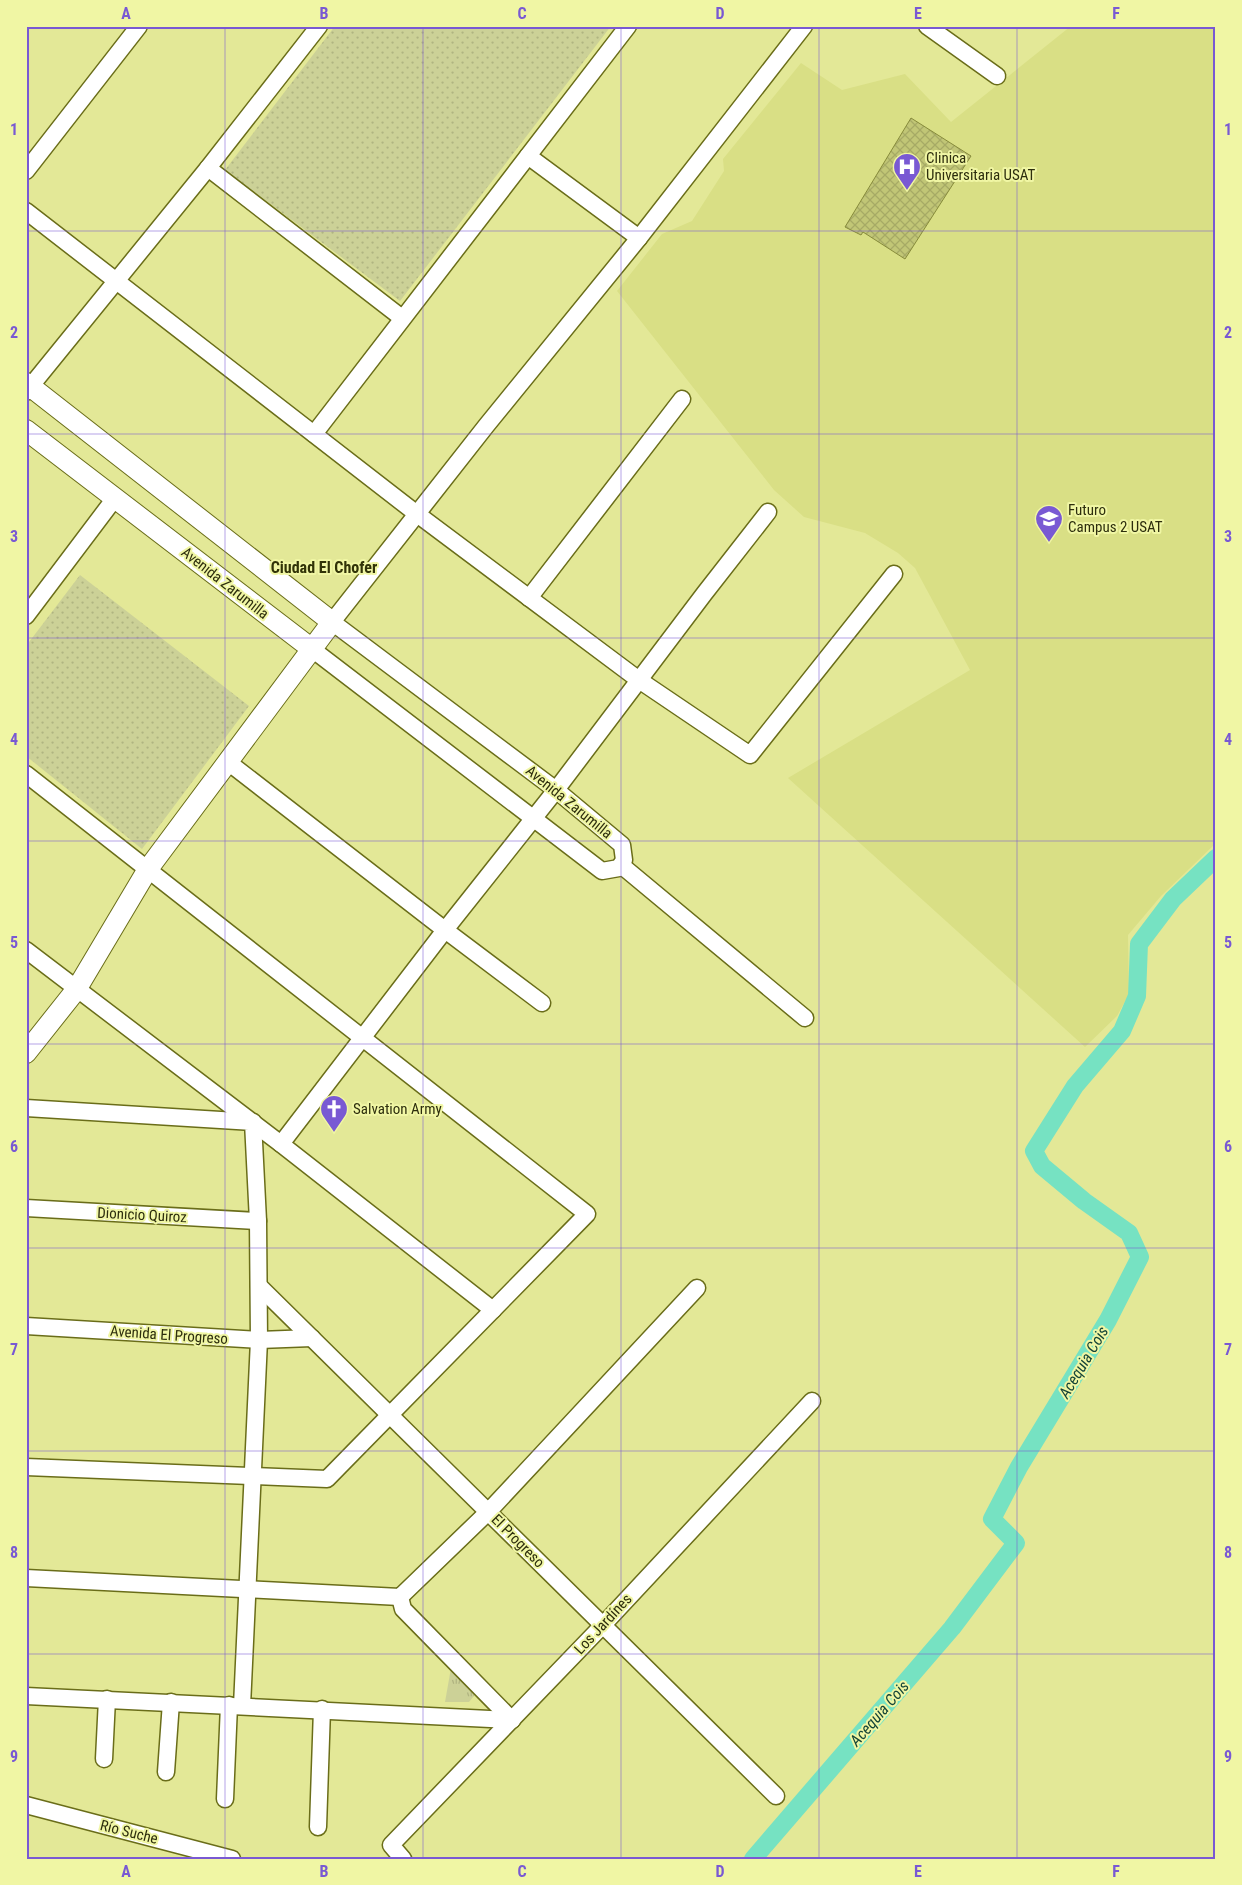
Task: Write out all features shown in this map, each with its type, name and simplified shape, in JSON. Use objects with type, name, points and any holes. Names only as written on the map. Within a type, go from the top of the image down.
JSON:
[{"type":"street","points":[[26,172],[139,26]]},
{"type":"street","points":[[28,387],[208,168],[319,26]]},
{"type":"street","points":[[314,434],[628,26]]},
{"type":"street","points":[[26,1053],[76,990],[148,869],[332,622],[639,238],[804,26]]},
{"type":"street","points":[[927,26],[997,76]]},
{"type":"street","points":[[528,156],[639,238]]},
{"type":"street","points":[[208,168],[402,318]]},
{"type":"street","points":[[26,211],[528,598],[639,680],[750,755],[894,574]]},
{"type":"street","name":"Avenida Zarumilla","points":[[26,430],[602,871],[619,868],[624,860],[622,845],[556,790],[332,622],[28,387]]},
{"type":"street","points":[[528,598],[682,399]]},
{"type":"street","points":[[26,616],[114,498]]},
{"type":"street","points":[[281,1144],[445,930],[533,820],[768,512]]},
{"type":"street","points":[[228,762],[542,1003]]},
{"type":"street","points":[[26,774],[587,1214],[327,1479],[26,1467]]},
{"type":"street","points":[[621,865],[805,1018]]},
{"type":"street","points":[[26,950],[76,990],[254,1122],[493,1310]]},
{"type":"street","points":[[26,1108],[254,1122]]},
{"type":"street","points":[[224,1799],[236,1706],[247,1589],[259,1340],[258,1221],[254,1122]]},
{"type":"street","name":"Dionicio Quiroz","points":[[26,1208],[258,1221]]},
{"type":"street","name":"El Progreso","points":[[259,1286],[776,1796]]},
{"type":"street","points":[[26,1578],[400,1597],[488,1512],[697,1288]]},
{"type":"street","name":"Avenida El Progreso","points":[[26,1326],[259,1340],[312,1338]]},
{"type":"street","name":"Los Jardínes","points":[[403,1859],[391,1845],[603,1625],[812,1401]]},
{"type":"street","points":[[400,1597],[403,1609],[512,1720]]},
{"type":"street","points":[[26,1696],[512,1720]]},
{"type":"street","points":[[104,1759],[107,1699]]},
{"type":"street","points":[[166,1772],[171,1702]]},
{"type":"street","points":[[318,1827],[322,1710]]},
{"type":"street","name":"Río Suche","points":[[26,1806],[194,1854],[232,1859]]},
{"type":"shaded area","name":"Futuro Campus 2 USAT","points":[[1071,26],[1216,26],[1216,843],[1161,896],[1128,935],[1129,994],[1117,1016],[1085,1047],[788,778],[970,670],[915,568],[898,553],[865,533],[804,517],[774,490],[617,291],[662,234],[692,221],[724,171],[723,159],[801,63],[842,90],[905,74],[951,122]]},
{"type":"green space","points":[[335,26],[611,26],[400,301],[225,170]]},
{"type":"green space","points":[[80,575],[249,706],[142,849],[26,756],[26,646]]},
{"type":"green space","points":[[451,1668],[473,1692],[474,1696],[469,1702],[445,1702]]},
{"type":"building","name":"Clinica Universitaria USAT","points":[[911,118],[971,156],[905,259],[863,232],[861,235],[845,227]]},
{"type":"waterway","name":"Acequia Cois","points":[[753,1859],[952,1628],[1016,1543],[992,1519],[1019,1467],[1108,1320],[1140,1257],[1129,1233],[1084,1201],[1042,1166],[1034,1151],[1075,1086],[1122,1031],[1137,996],[1139,944],[1173,899],[1216,858]]},
{"type":"place","name":"Clinica Universitaria USAT","points":[[907,191]]},
{"type":"place","name":"Futuro Campus 2 USAT","points":[[1049,543]]},
{"type":"place","name":"Salvation Army","points":[[334,1133]]},
{"type":"district","name":"Ciudad El Chofer","points":[[324,567]]}]
